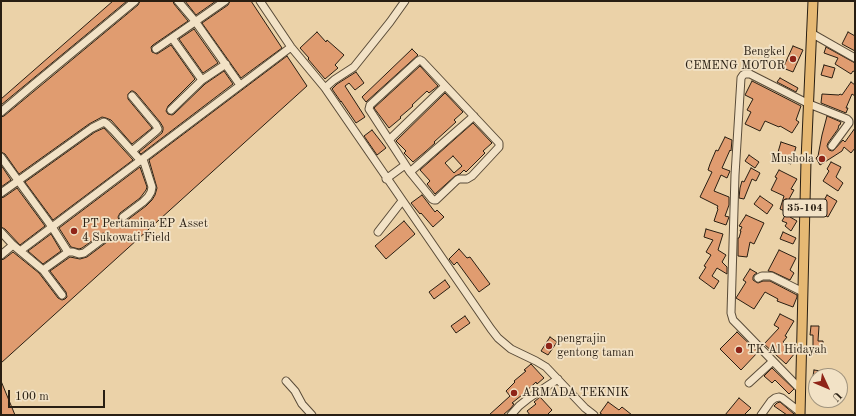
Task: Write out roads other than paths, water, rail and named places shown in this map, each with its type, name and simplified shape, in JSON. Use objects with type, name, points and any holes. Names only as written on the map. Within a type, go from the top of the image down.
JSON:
[{"type":"main road","name":"35-104","points":[[800,413],[806,161],[813,1]]},
{"type":"street","points":[[1,112],[135,1]]},
{"type":"street","points":[[178,1],[195,21],[240,85]]},
{"type":"street","points":[[156,49],[225,1]]},
{"type":"street","points":[[260,1],[292,47],[325,88],[386,179],[498,338],[511,349],[546,367],[585,408],[594,415]]},
{"type":"street","points":[[325,88],[334,80],[354,67],[405,1]]},
{"type":"street","points":[[811,33],[855,58]]},
{"type":"street","points":[[172,38],[202,80]]},
{"type":"street","points":[[20,251],[292,47]]},
{"type":"street","points":[[420,60],[445,86],[498,141],[499,147],[472,176],[467,179],[457,180],[438,199],[434,200],[405,165],[369,107],[420,60]]},
{"type":"street","points":[[171,110],[202,80],[226,64]]},
{"type":"street","points":[[801,390],[738,326],[733,320],[731,313],[735,175],[741,78],[743,75],[750,74],[809,104],[843,117],[849,121],[832,146]]},
{"type":"street","points":[[389,140],[445,86]]},
{"type":"street","points":[[132,96],[158,128],[132,152]]},
{"type":"street","points":[[410,172],[474,116]]},
{"type":"street","points":[[1,193],[92,128],[104,122],[114,130],[132,152],[142,160],[152,187],[151,192],[144,202],[123,218]]},
{"type":"street","points":[[1,157],[19,180],[68,252]]},
{"type":"street","points":[[386,179],[405,165]]},
{"type":"street","points":[[378,232],[402,201]]},
{"type":"street","points":[[1,232],[13,245],[43,270],[62,295]]},
{"type":"street","points":[[43,270],[68,252],[79,254],[84,253],[104,238]]},
{"type":"street","points":[[1,255],[13,245]]},
{"type":"street","points":[[758,278],[762,276],[771,276],[803,292]]},
{"type":"street","points":[[749,383],[773,361]]},
{"type":"street","points":[[511,415],[529,398],[558,379]]},
{"type":"street","points":[[286,381],[295,391],[302,404],[312,415]]},
{"type":"street","points":[[761,415],[771,401],[779,397],[800,413]]},
{"type":"place","name":"Bengkel CEMENG MOTOR","points":[[793,59]]},
{"type":"place","name":"Mushola","points":[[822,159]]},
{"type":"place","name":"PT Pertamina EP Asset 4 Sukowati Field","points":[[74,231]]},
{"type":"place","name":"pengrajin gentong taman","points":[[549,346]]},
{"type":"place","name":"TK Al Hidayah","points":[[739,350]]},
{"type":"place","name":"ARMADA TEKNIK","points":[[514,393]]}]
